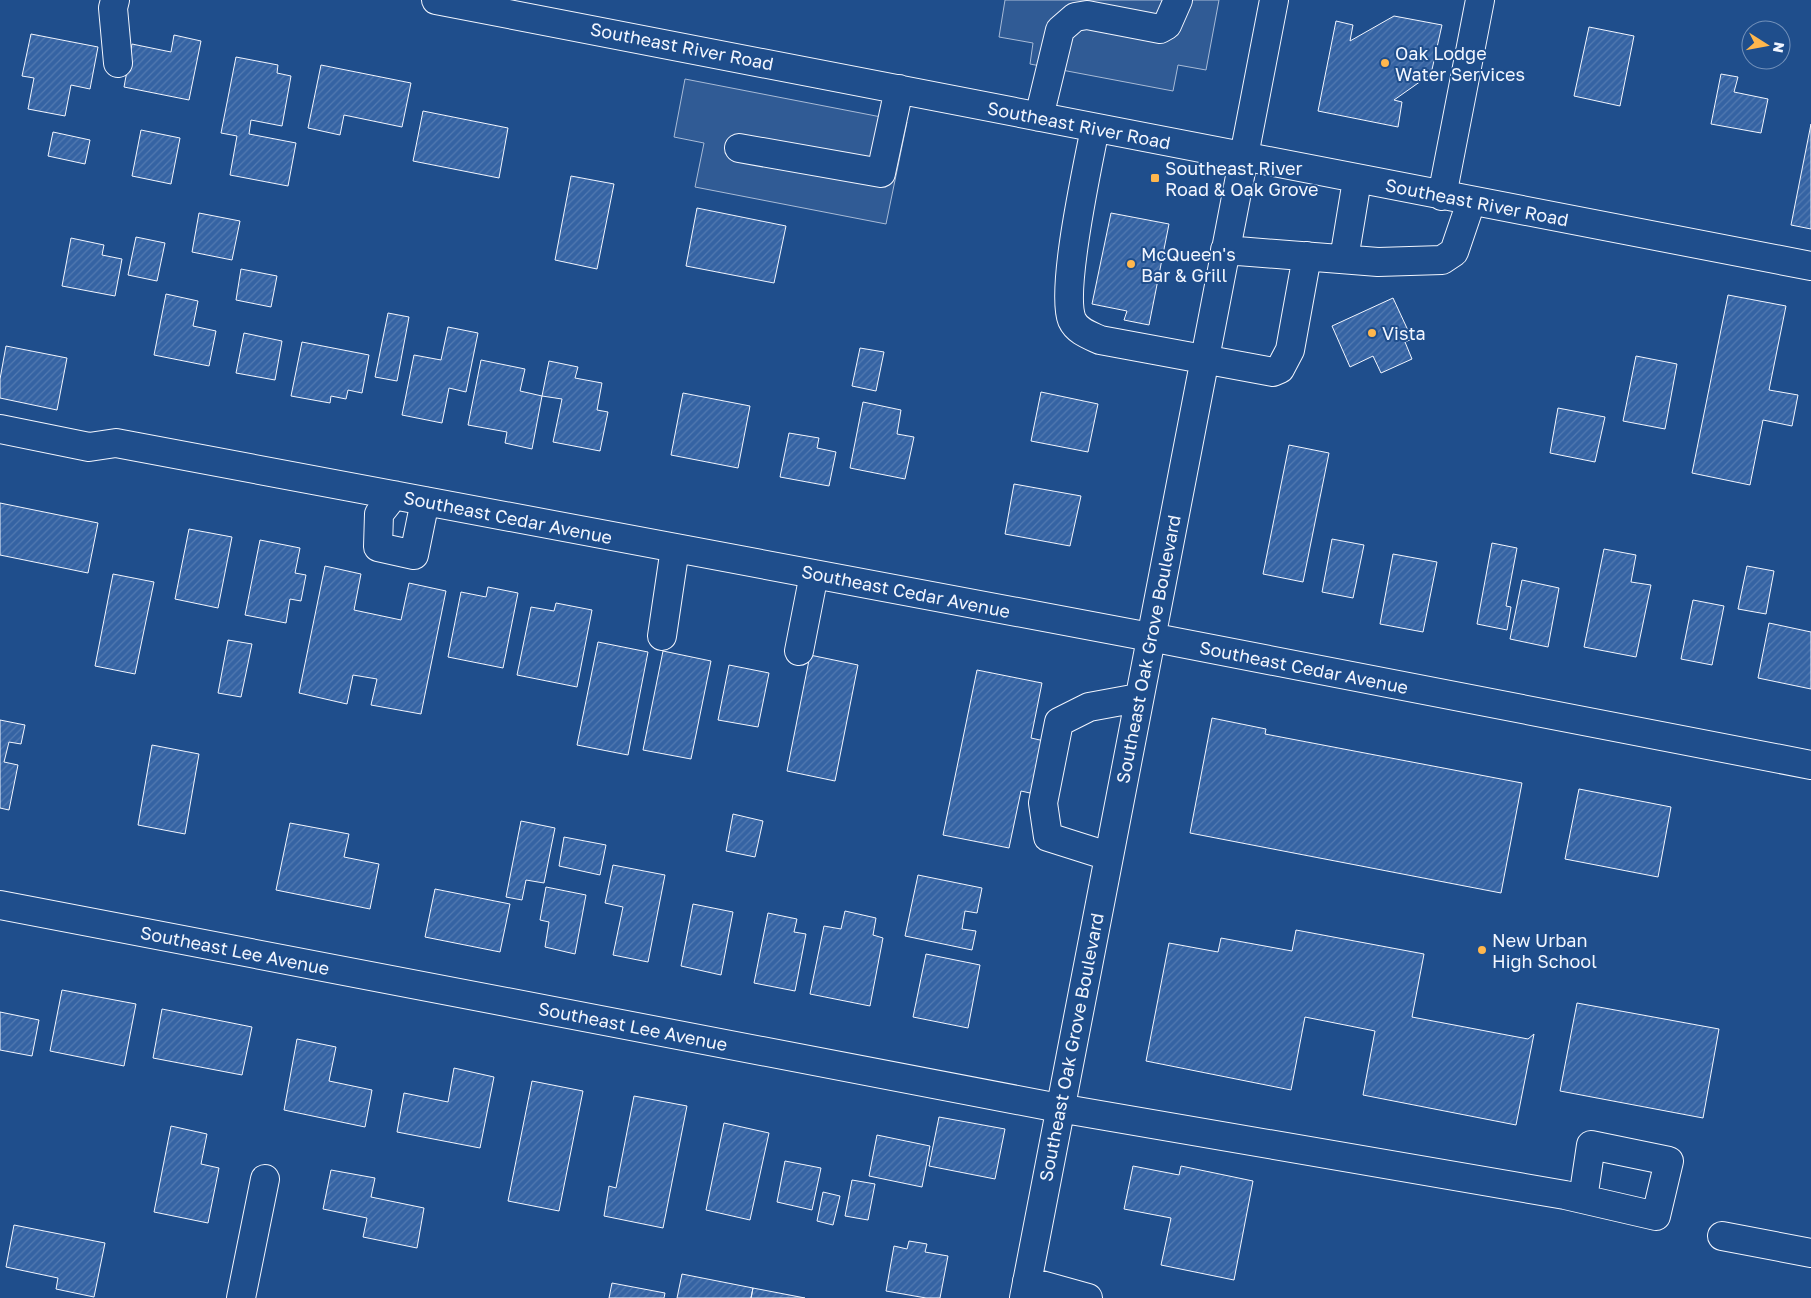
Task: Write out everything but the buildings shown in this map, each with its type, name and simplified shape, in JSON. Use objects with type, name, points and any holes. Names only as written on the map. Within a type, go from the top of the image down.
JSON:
[{"type":"street","points":[[116,0],[113,8],[118,63]]},
{"type":"street","name":"Southeast River Road","points":[[436,0],[488,5],[1357,180],[1811,266]]},
{"type":"street","points":[[1038,117],[1060,30],[1075,17],[1087,15],[1160,29],[1167,25],[1178,0]]},
{"type":"street","name":"Southeast Oak Grove Boulevard","points":[[1026,1290],[1059,1108],[1274,0]]},
{"type":"street","points":[[1442,196],[1480,0]]},
{"type":"street","points":[[739,148],[882,173],[899,89]]},
{"type":"street","points":[[1095,128],[1069,288],[1072,319],[1080,330],[1100,340],[1273,372],[1280,369],[1290,350],[1307,256]]},
{"type":"street","points":[[1344,259],[1357,180]]},
{"type":"street","points":[[1225,250],[1344,259],[1427,262],[1442,260],[1454,252],[1471,202]]},
{"type":"street","name":"Southeast Cedar Avenue","points":[[0,429],[89,447],[116,443],[1150,637],[1811,765]]},
{"type":"street","points":[[394,495],[379,514],[378,547],[414,555],[425,501]]},
{"type":"street","points":[[662,636],[675,548]]},
{"type":"street","points":[[799,651],[814,574]]},
{"type":"street","points":[[1108,856],[1048,837],[1044,803],[1059,722],[1089,707],[1138,698]]},
{"type":"street","name":"Southeast Lee Avenue","points":[[0,905],[1059,1108],[1583,1199]]},
{"type":"street","points":[[241,1298],[266,1179]]},
{"type":"street","points":[[1722,1236],[1811,1253]]},
{"type":"street","points":[[1026,1290],[1088,1298]]},
{"type":"shaded area","points":[[1005,0],[1219,0],[1206,70],[1178,65],[1173,91],[1030,64],[1033,43],[999,37]]},
{"type":"shaded area","points":[[685,79],[907,122],[886,224],[695,187],[704,143],[674,137]]},
{"type":"place","name":"Oak Lodge Water Services","points":[[1385,63]]},
{"type":"place","name":"Southeast River Road & Oak Grove","points":[[1155,178]]},
{"type":"place","name":"McQueen's Bar & Grill","points":[[1131,264]]},
{"type":"place","name":"Vista","points":[[1372,333]]},
{"type":"place","name":"New Urban High School","points":[[1482,950]]}]
